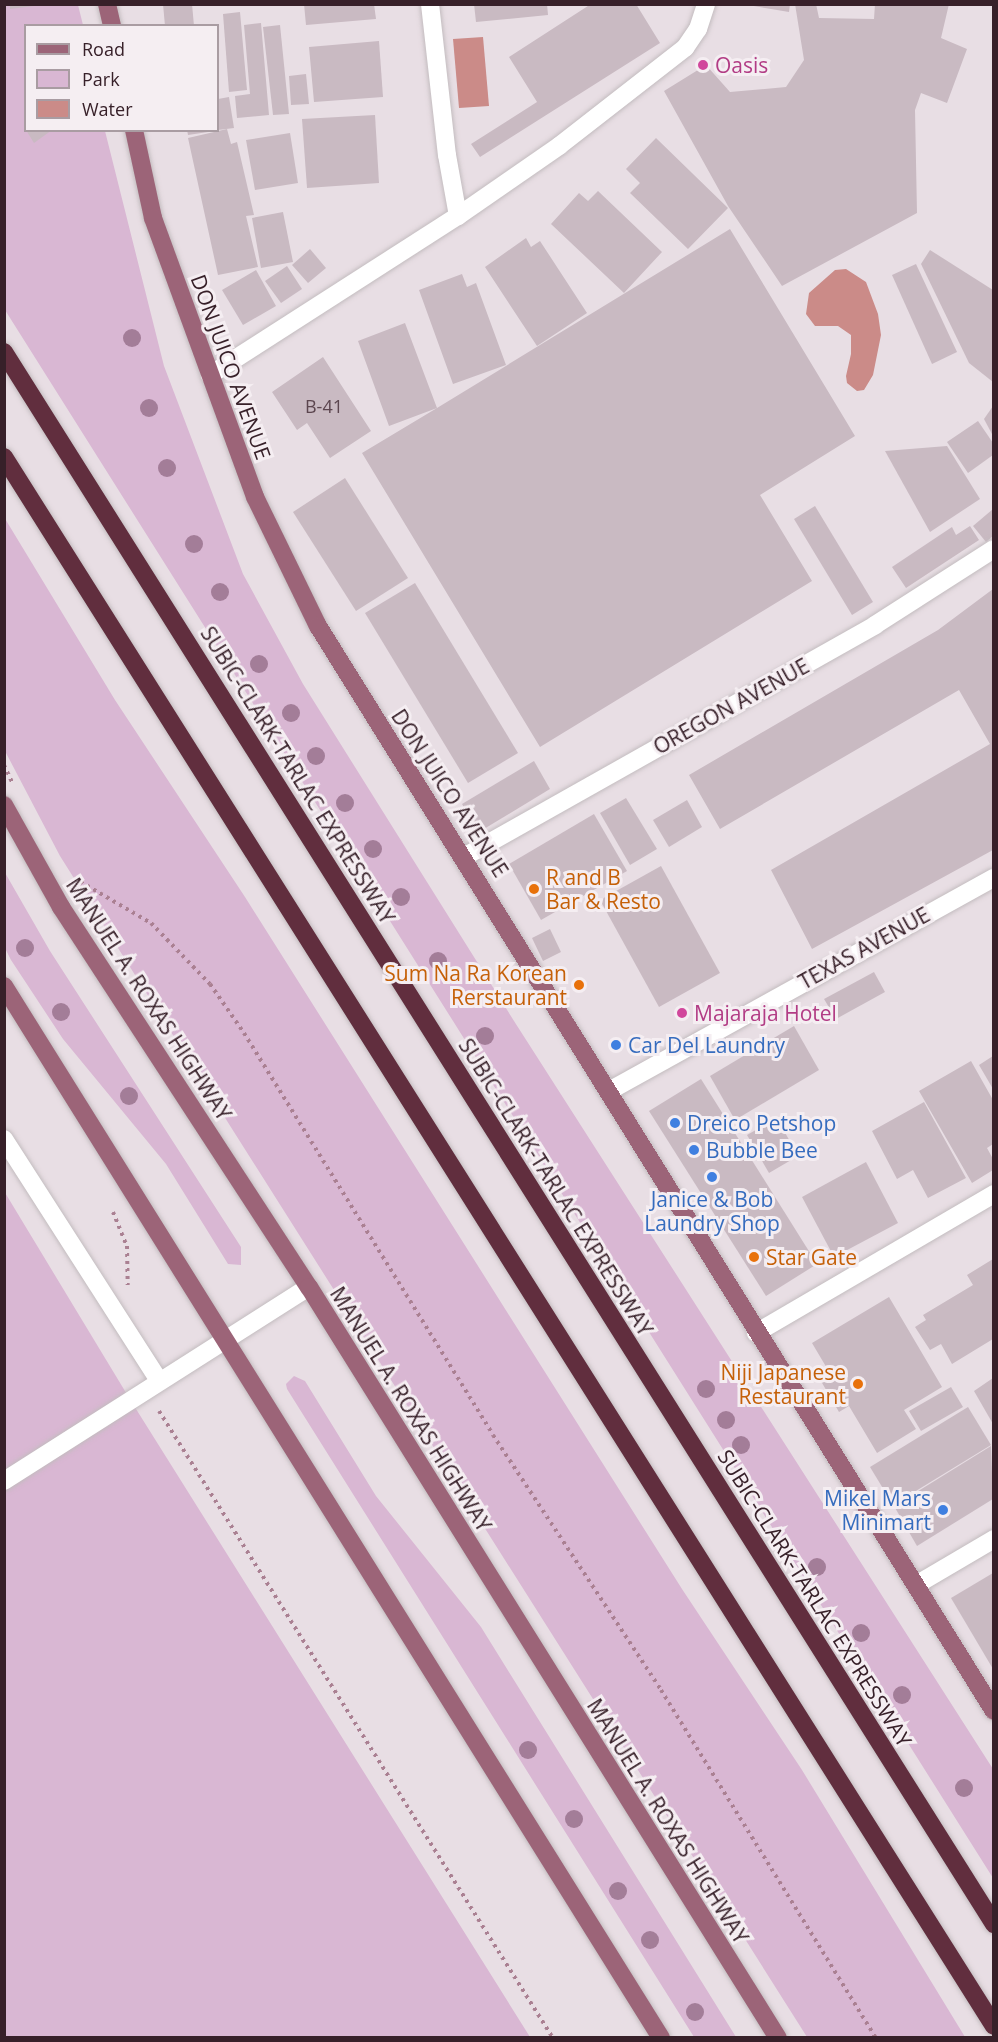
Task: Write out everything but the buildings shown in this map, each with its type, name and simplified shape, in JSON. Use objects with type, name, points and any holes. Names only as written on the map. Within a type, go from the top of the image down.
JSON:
[{"type":"highway","name":"SUBIC-CLARK-TARLAC EXPRESSWAY","points":[[4,352],[993,1924]]},
{"type":"highway","points":[[4,457],[993,2026]]},
{"type":"main road","points":[[108,4],[112,24]]},
{"type":"main road","name":"DON JUICO AVENUE","points":[[134,132],[153,219],[255,497],[318,626],[464,857],[756,1333],[993,1711]]},
{"type":"main road","name":"MANUEL A. ROXAS HIGHWAY","points":[[4,805],[61,907],[309,1287],[778,2037]]},
{"type":"main road","points":[[4,986],[227,1339],[661,2037]]},
{"type":"street","points":[[430,4],[447,155],[458,216]]},
{"type":"street","points":[[210,375],[519,176],[672,60],[698,29],[706,4]]},
{"type":"street","name":"OREGON AVENUE","points":[[464,857],[875,625],[993,549]]},
{"type":"street","name":"TEXAS AVENUE","points":[[609,1091],[993,878]]},
{"type":"street","points":[[4,1139],[125,1327],[152,1385]]},
{"type":"street","points":[[756,1333],[993,1194]]},
{"type":"street","points":[[4,1481],[309,1287]]},
{"type":"street","points":[[916,1585],[993,1539]]},
{"type":"path","points":[[63,872],[151,923],[210,984],[237,1023],[493,1435],[661,1690],[876,2037]]},
{"type":"path","points":[[110,1208],[127,1246],[125,1327]]},
{"type":"path","points":[[152,1385],[553,2037]]},
{"type":"green space","points":[[5,5],[78,5],[83,24],[24,24],[24,132],[105,132],[164,366],[243,574],[303,684],[514,1021],[993,1769],[993,1878],[5,310]]},
{"type":"green space","points":[[4,517],[115,700],[245,897],[682,1589],[802,1770],[965,2037],[807,2037],[234,1132],[60,856],[5,751]]},
{"type":"green space","points":[[4,871],[50,951],[241,1247],[241,1265],[228,1264],[166,1164],[63,1039],[11,960],[5,948]]},
{"type":"green space","points":[[4,1191],[131,1401],[530,2037],[5,2037]]},
{"type":"green space","points":[[294,1376],[305,1381],[376,1496],[481,1627],[736,2037],[694,2037],[287,1389],[286,1384]]},
{"type":"water","points":[[483,37],[489,106],[459,108],[453,39]]},
{"type":"water","points":[[846,269],[866,282],[878,314],[881,335],[873,375],[864,390],[857,391],[847,383],[846,376],[851,354],[851,335],[838,326],[815,326],[806,314],[809,293],[835,270]]},
{"type":"place","name":"Oasis","points":[[703,65]]},
{"type":"place","name":"R and B Bar & Resto","points":[[534,889]]},
{"type":"place","name":"Sum Na Ra Korean Rerstaurant","points":[[579,985]]},
{"type":"place","name":"Majaraja Hotel","points":[[682,1013]]},
{"type":"place","name":"Car Del Laundry","points":[[616,1045]]},
{"type":"place","name":"Dreico Petshop","points":[[675,1123]]},
{"type":"place","name":"Bubble Bee","points":[[694,1150]]},
{"type":"place","name":"Janice & Bob Laundry Shop","points":[[712,1177]]},
{"type":"place","name":"Star Gate","points":[[754,1257]]},
{"type":"place","name":"Niji Japanese Restaurant","points":[[858,1384]]},
{"type":"place","name":"Mikel Mars Minimart","points":[[943,1510]]}]
